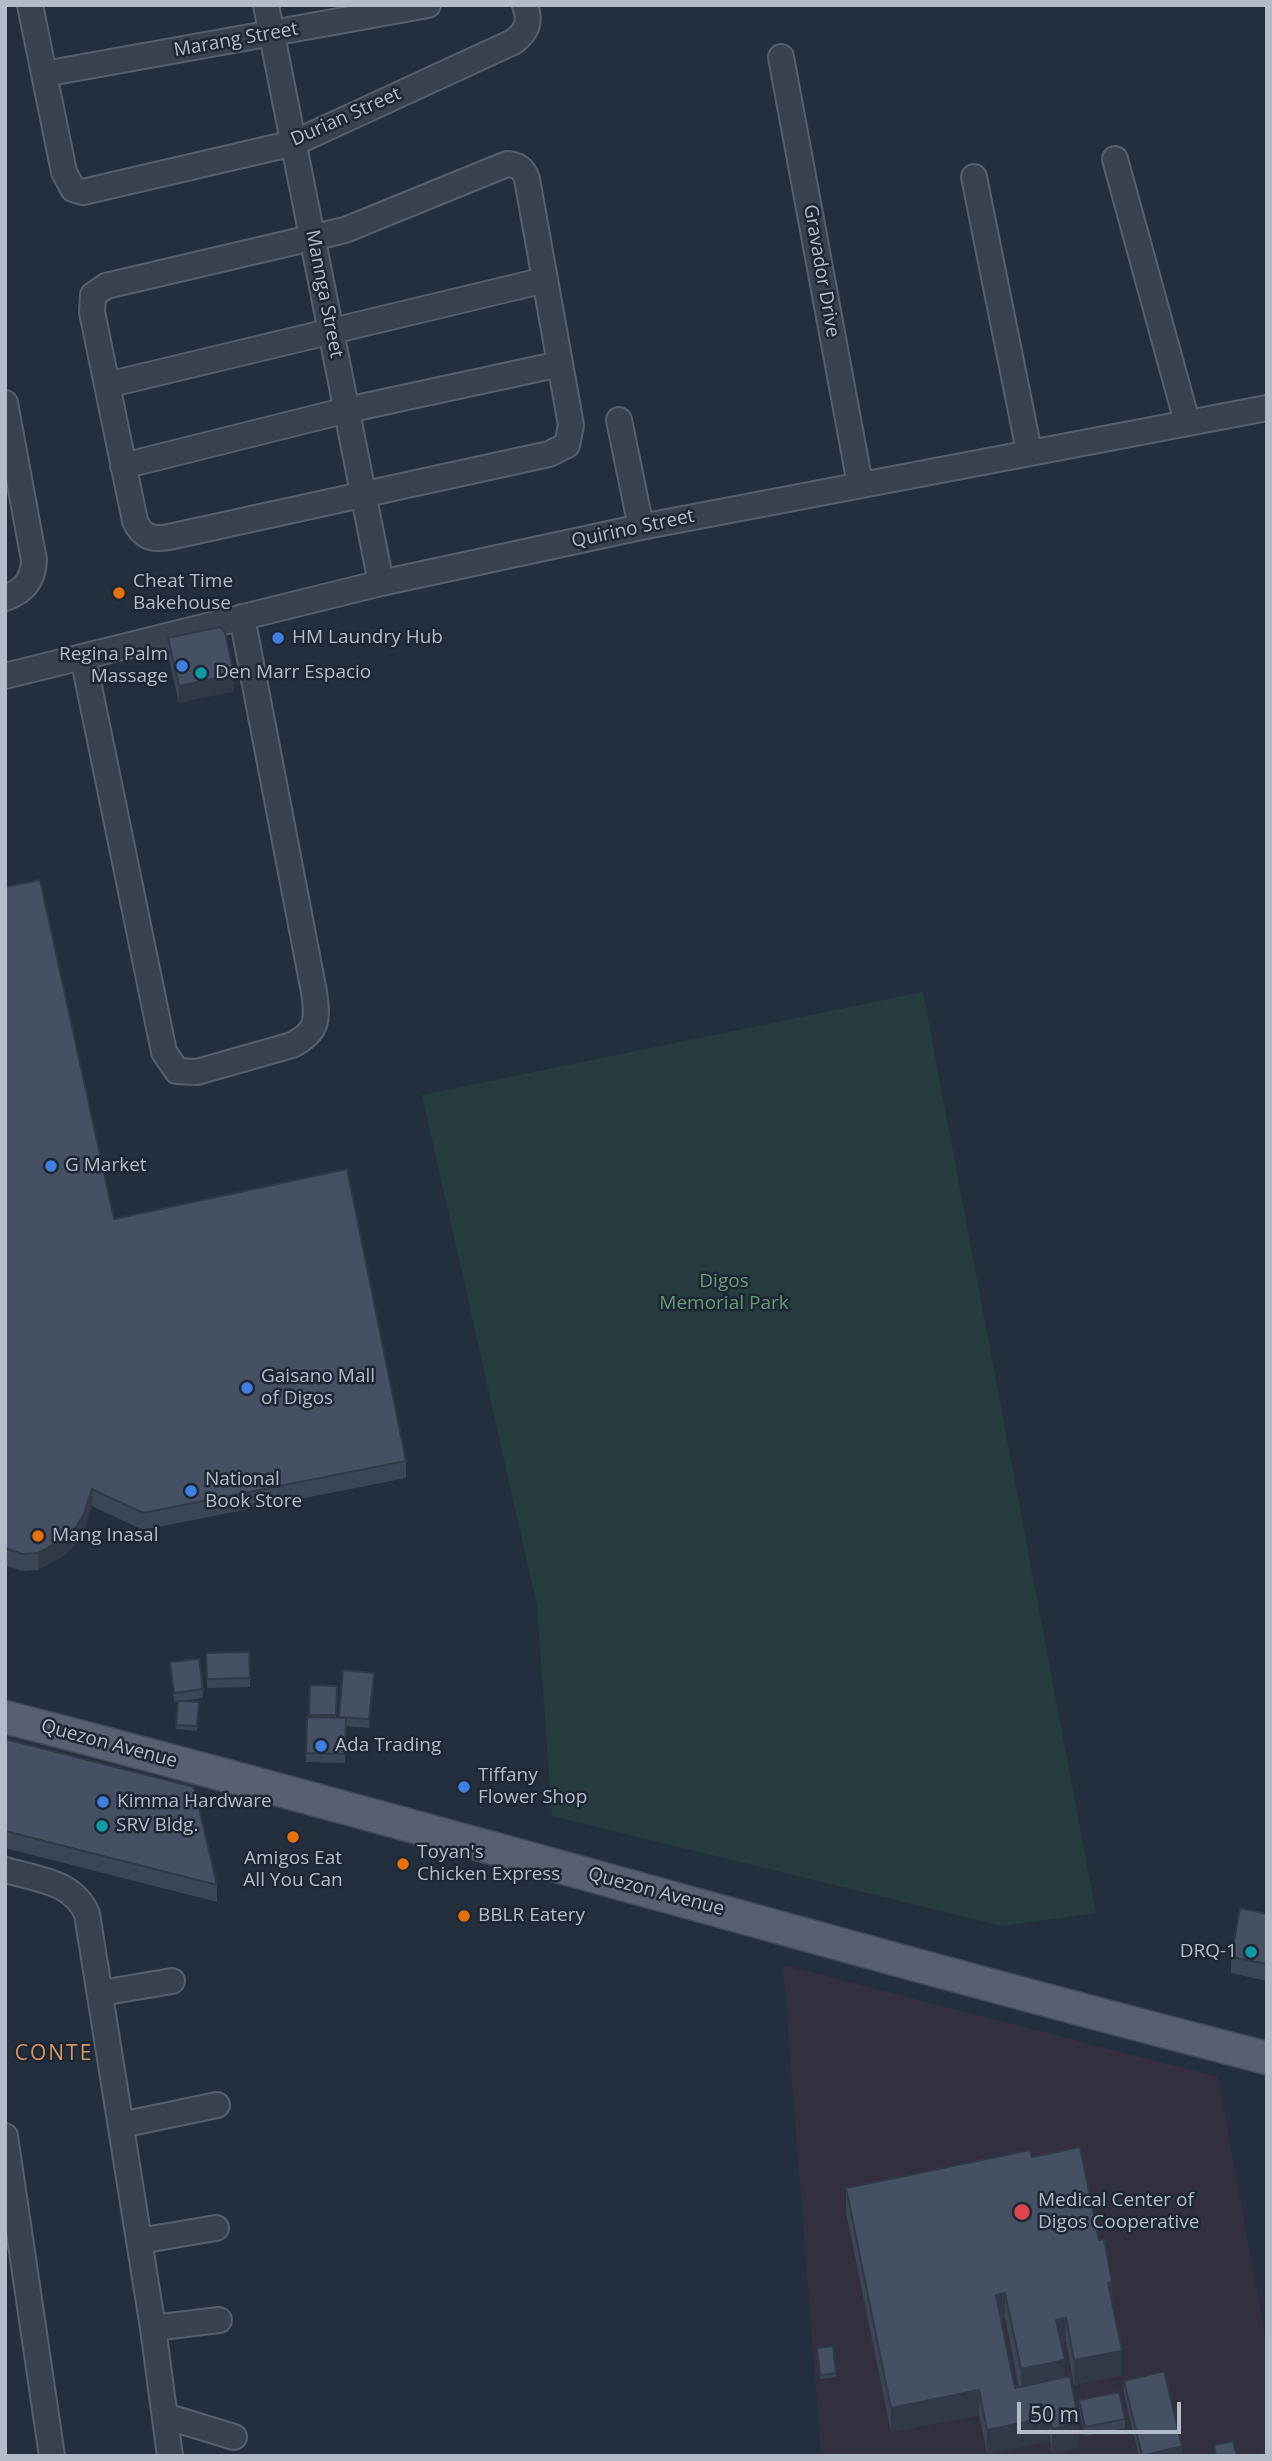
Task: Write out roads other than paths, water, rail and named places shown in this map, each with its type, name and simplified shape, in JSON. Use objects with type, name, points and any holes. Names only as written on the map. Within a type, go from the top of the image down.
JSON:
[{"type":"main road","name":"Quezon Avenue","points":[[5,1717],[556,1865],[1000,1989],[1267,2058]]},
{"type":"street","points":[[30,5],[44,74]]},
{"type":"street","name":"Mannga Street","points":[[267,5],[381,583]]},
{"type":"street","name":"Marang Street","points":[[44,74],[428,5]]},
{"type":"street","name":"Durian Street","points":[[44,74],[64,172],[73,189],[93,191],[294,143],[513,42],[527,30],[525,5]]},
{"type":"street","name":"Gravador Drive","points":[[781,57],[860,484]]},
{"type":"street","points":[[1115,159],[1186,422]]},
{"type":"street","points":[[517,165],[524,171],[527,179],[561,364],[571,425],[567,445],[559,450],[363,495],[169,537],[152,538],[142,532],[135,521],[92,312],[93,295],[106,286],[313,239],[377,219],[496,167],[517,165]]},
{"type":"street","points":[[974,177],[1029,452]]},
{"type":"street","points":[[107,385],[545,280]]},
{"type":"street","points":[[123,466],[346,410],[561,364]]},
{"type":"street","points":[[5,403],[12,478],[33,549],[34,571],[29,583],[18,593],[5,598]]},
{"type":"street","name":"Quirino Street","points":[[5,676],[381,583],[641,527],[1267,408]]},
{"type":"street","points":[[619,420],[641,527]]},
{"type":"street","points":[[83,657],[164,1052],[177,1071],[197,1072],[292,1045],[306,1038],[315,1022],[314,992],[242,617]]},
{"type":"street","points":[[5,1870],[60,1885],[71,1891],[82,1902],[91,1927],[170,2456]]},
{"type":"street","points":[[101,1993],[172,1981]]},
{"type":"street","points":[[121,2125],[218,2105]]},
{"type":"street","points":[[5,2136],[52,2456]]},
{"type":"street","points":[[139,2241],[216,2228]]},
{"type":"street","points":[[153,2328],[219,2320]]},
{"type":"street","points":[[165,2416],[234,2437]]},
{"type":"place","name":"Cheat Time Bakehouse","points":[[119,593]]},
{"type":"place","name":"HM Laundry Hub","points":[[278,638]]},
{"type":"place","name":"Regina Palm Massage","points":[[182,666]]},
{"type":"place","name":"Den Marr Espacio","points":[[201,673]]},
{"type":"place","name":"G Market","points":[[51,1166]]},
{"type":"place","name":"Gaisano Mall of Digos","points":[[247,1388]]},
{"type":"place","name":"National Book Store","points":[[191,1491]]},
{"type":"place","name":"Mang Inasal","points":[[38,1536]]},
{"type":"place","name":"Ada Trading","points":[[321,1746]]},
{"type":"place","name":"Tiffany Flower Shop","points":[[464,1787]]},
{"type":"place","name":"Kimma Hardware","points":[[103,1802]]},
{"type":"place","name":"SRV Bldg.","points":[[102,1826]]},
{"type":"place","name":"Amigos Eat All You Can","points":[[293,1837]]},
{"type":"place","name":"Toyan's Chicken Express","points":[[403,1864]]},
{"type":"place","name":"BBLR Eatery","points":[[464,1916]]},
{"type":"place","name":"DRQ-1","points":[[1251,1952]]},
{"type":"place","name":"Medical Center of Digos Cooperative","points":[[1022,2212]]},
{"type":"district","name":"CONTE","points":[[54,2054]]},
{"type":"park label","name":"Digos Memorial Park","points":[[724,1293]]}]
